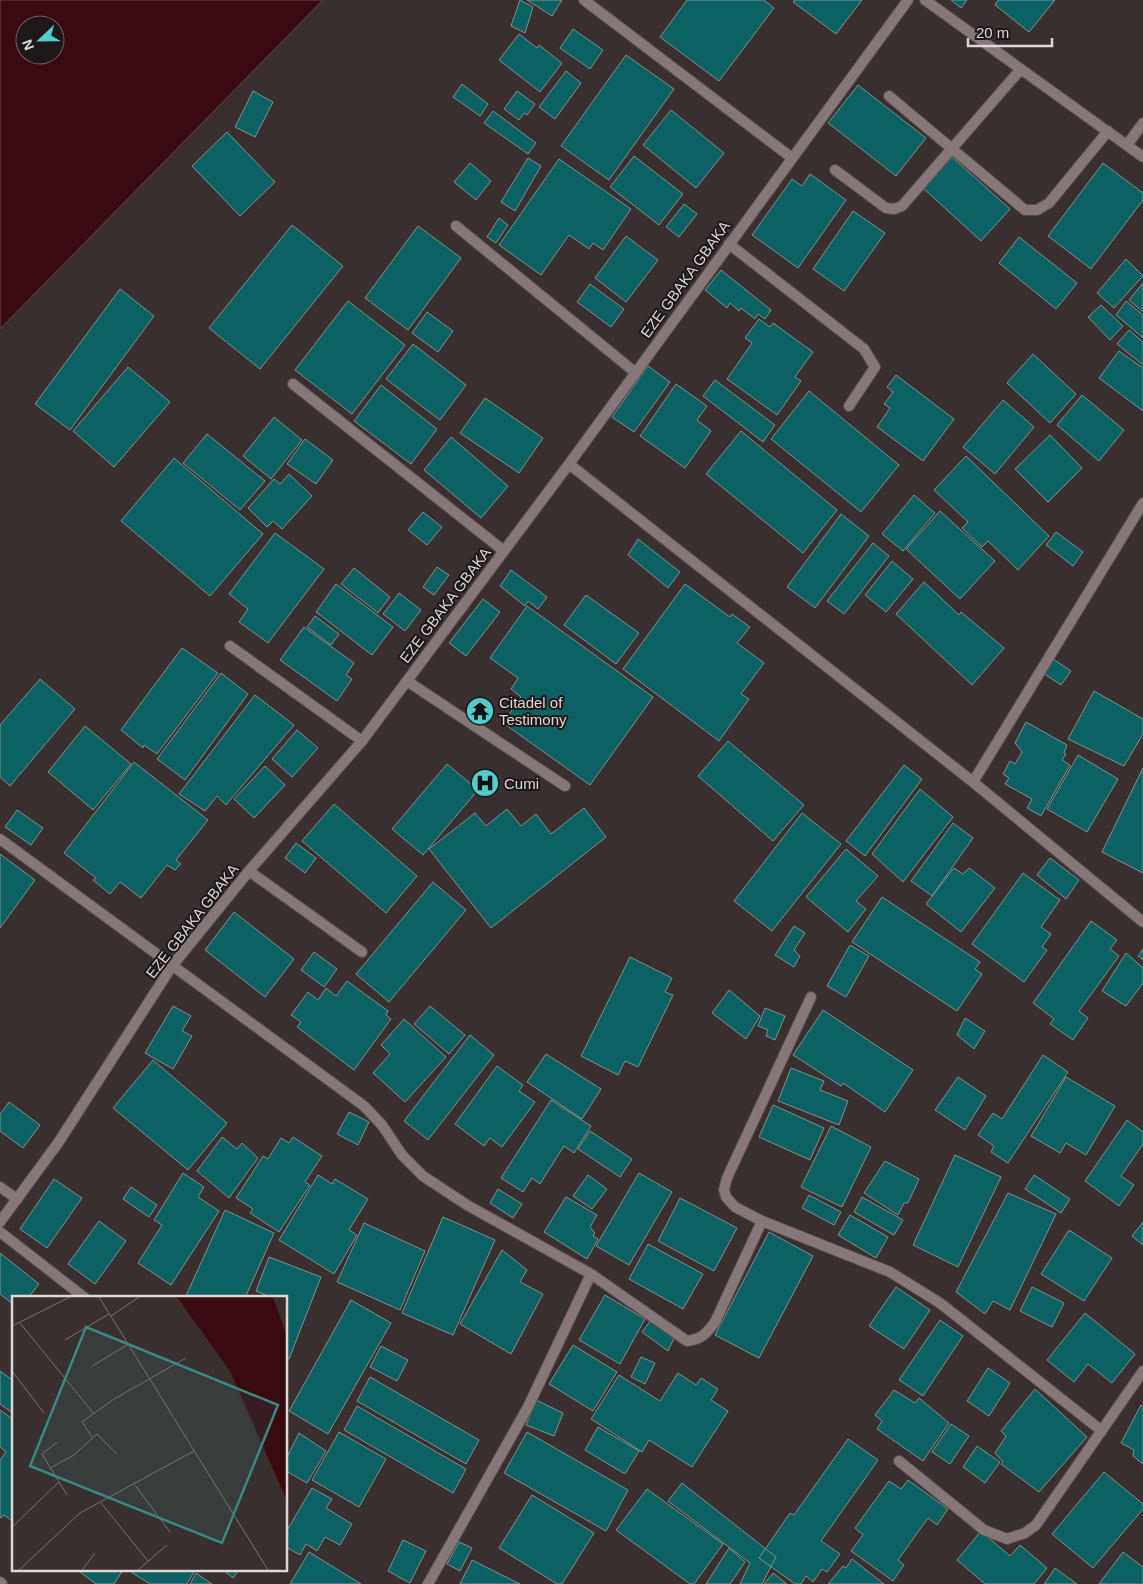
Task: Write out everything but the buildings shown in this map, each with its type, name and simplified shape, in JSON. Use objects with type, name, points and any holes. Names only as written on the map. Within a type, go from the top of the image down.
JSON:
[{"type":"street","points":[[584,0],[792,158]]},
{"type":"street","name":"EZE GBAKA GBAKA","points":[[0,1222],[58,1143],[172,966],[249,871],[362,741],[569,464],[908,0]]},
{"type":"street","points":[[925,0],[1143,157]]},
{"type":"street","points":[[835,170],[886,208],[894,210],[902,206],[1021,69]]},
{"type":"street","points":[[889,96],[1026,210],[1037,210],[1049,203],[1108,131]]},
{"type":"street","points":[[1127,145],[1143,123]]},
{"type":"street","points":[[456,226],[636,373]]},
{"type":"street","points":[[730,244],[864,349],[876,367],[849,406]]},
{"type":"street","points":[[293,384],[504,551]]},
{"type":"street","points":[[569,464],[973,782],[1143,922]]},
{"type":"street","points":[[973,782],[1143,503]]},
{"type":"street","points":[[230,646],[362,741]]},
{"type":"street","points":[[406,681],[566,786]]},
{"type":"street","points":[[0,839],[364,1106],[382,1126],[402,1155],[423,1176],[467,1205],[592,1274],[686,1341],[697,1340],[705,1335],[715,1322],[762,1221]]},
{"type":"street","points":[[249,871],[362,952]]},
{"type":"street","points":[[811,997],[727,1178],[724,1190],[726,1197],[735,1207],[762,1221],[890,1272],[932,1298],[1102,1431]]},
{"type":"street","points":[[0,1187],[17,1199]]},
{"type":"street","points":[[0,1232],[82,1296]]},
{"type":"street","points":[[428,1584],[528,1407],[592,1274]]},
{"type":"street","points":[[899,1460],[984,1530],[1007,1539],[1025,1533],[1036,1525],[1143,1371]]},
{"type":"shaded area","points":[[0,0],[323,0],[0,329]]},
{"type":"place","name":"Citadel of Testimony","points":[[480,711]]},
{"type":"place","name":"Cumi","points":[[485,783]]}]
